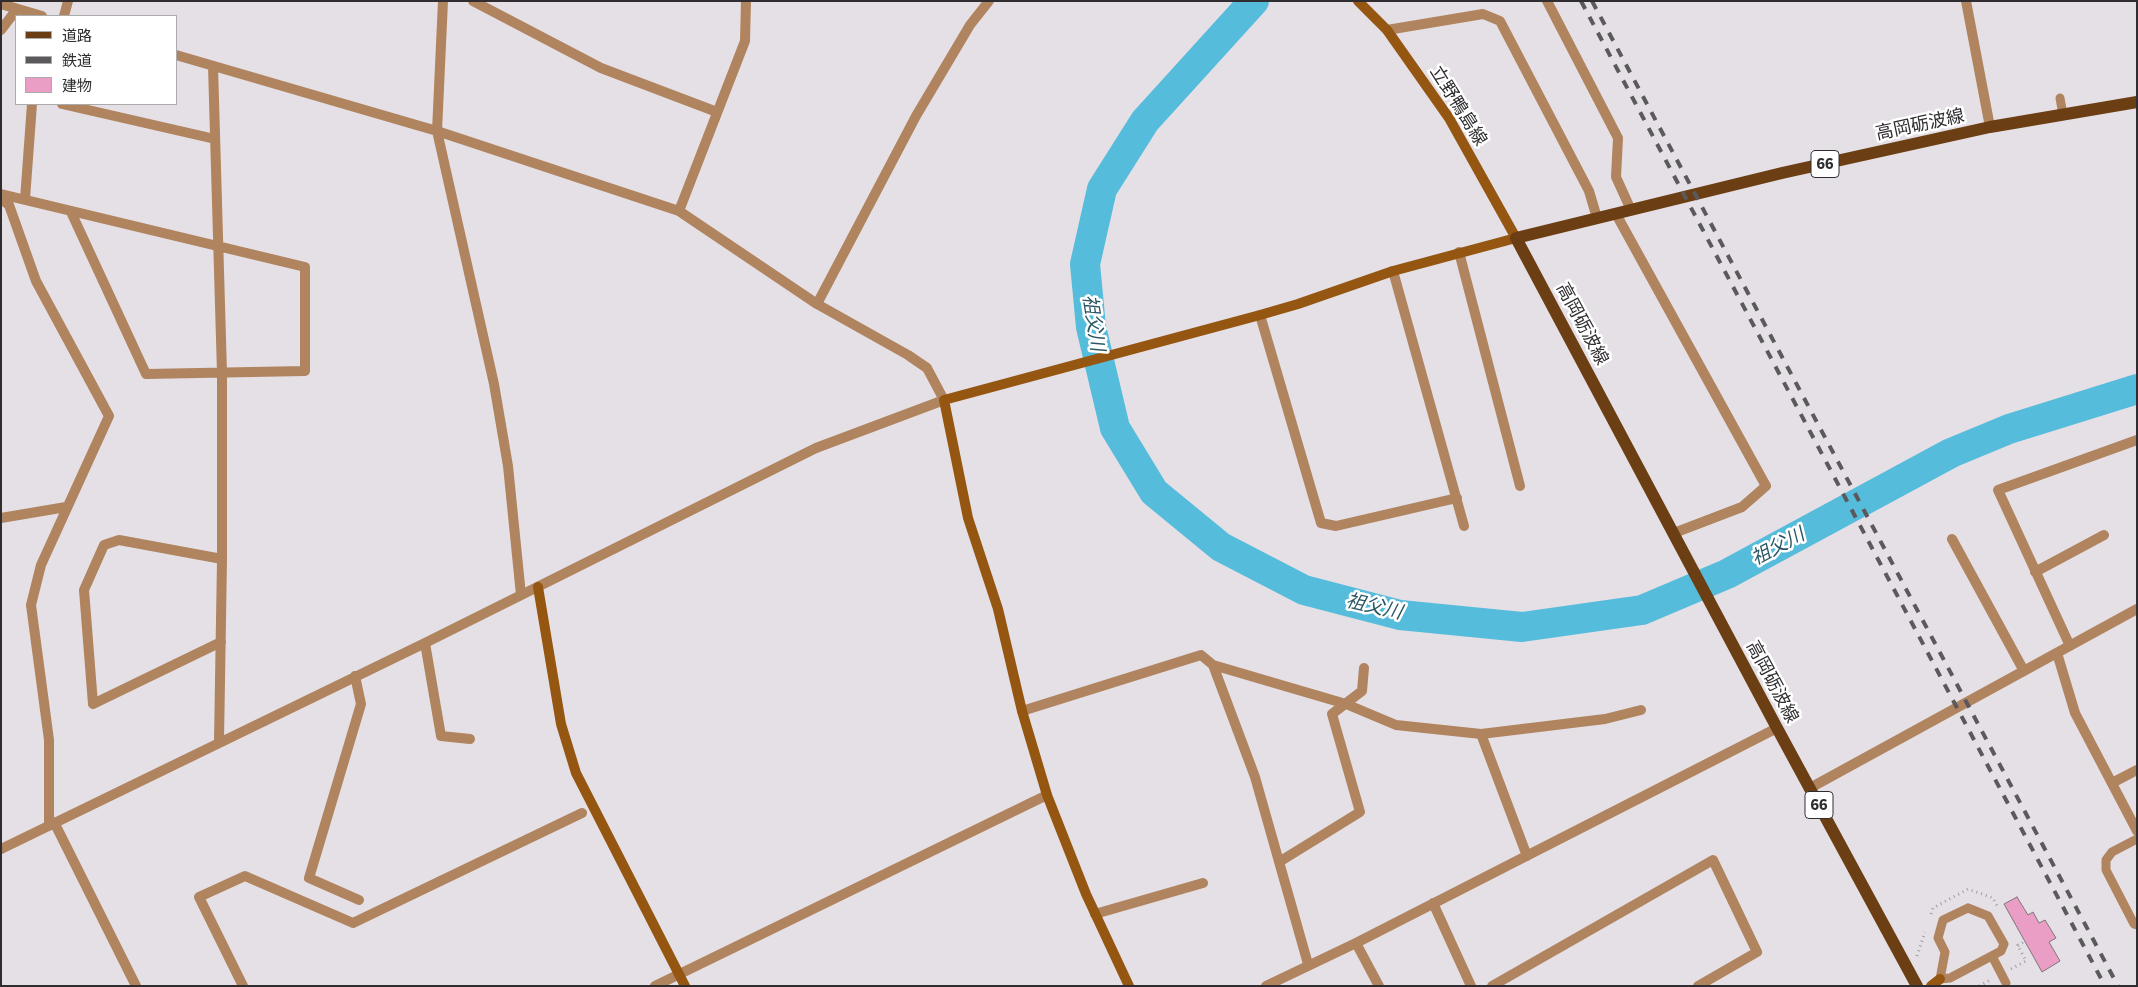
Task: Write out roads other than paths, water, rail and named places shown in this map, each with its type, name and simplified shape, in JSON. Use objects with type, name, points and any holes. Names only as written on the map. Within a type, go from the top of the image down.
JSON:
[{"type":"main road","name":"高岡砺波線","points":[[1918,986],[1776,728],[1686,555],[1516,238],[1782,173],[1990,127],[2137,102]]},
{"type":"street","points":[[64,15],[68,1]]},
{"type":"street","points":[[443,1],[437,131],[494,384],[508,466],[522,595]]},
{"type":"street","points":[[473,1],[601,68],[717,112]]},
{"type":"street","points":[[679,211],[746,41],[746,1]]},
{"type":"street","points":[[817,304],[916,116],[970,25],[989,1]]},
{"type":"street","name":"立野鴨島線","points":[[1358,1],[1387,30],[1449,118],[1516,238]]},
{"type":"street","points":[[1547,1],[1618,138],[1616,177],[1631,210]]},
{"type":"street","points":[[1966,1],[1990,127]]},
{"type":"street","points":[[1,4],[39,15]]},
{"type":"street","points":[[1,30],[18,9]]},
{"type":"street","points":[[1387,30],[1484,14],[1500,21],[1589,191],[1597,218]]},
{"type":"street","points":[[178,56],[437,131],[679,211],[817,304],[908,355],[926,368],[944,400],[968,518],[998,609],[1022,711],[1046,795],[1095,914],[1129,986]]},
{"type":"street","points":[[213,66],[222,373],[222,559],[219,742]]},
{"type":"street","points":[[25,199],[32,105]]},
{"type":"street","points":[[66,105],[215,139]]},
{"type":"street","points":[[1,194],[305,267],[305,371],[146,374],[71,212]]},
{"type":"street","points":[[1,199],[9,206],[36,281],[109,416],[41,565],[31,604],[48,740],[52,824],[136,986]]},
{"type":"street","points":[[1616,214],[1766,486],[1742,507],[1674,533]]},
{"type":"street","points":[[1,849],[425,643],[816,448],[944,400],[1260,315],[1393,271],[1516,238]]},
{"type":"street","points":[[1459,252],[1520,486]]},
{"type":"street","points":[[1393,271],[1464,526]]},
{"type":"street","points":[[1260,315],[1322,523],[1336,526],[1457,498]]},
{"type":"street","points":[[2070,646],[1998,490],[2137,440]]},
{"type":"street","points":[[1,518],[66,507]]},
{"type":"street","points":[[2035,572],[2104,535]]},
{"type":"street","points":[[1952,538],[2024,671]]},
{"type":"street","points":[[221,642],[94,704],[84,590],[104,544],[119,540],[222,559]]},
{"type":"street","points":[[538,586],[561,724],[576,773],[686,986]]},
{"type":"street","points":[[1810,788],[2137,609]]},
{"type":"street","points":[[425,643],[441,736],[470,739]]},
{"type":"street","points":[[2057,653],[2075,712],[2137,831]]},
{"type":"street","points":[[1022,711],[1201,655],[1213,665],[1346,704],[1396,725],[1481,734],[1605,719],[1641,710]]},
{"type":"street","points":[[1213,665],[1256,776],[1308,964]]},
{"type":"street","points":[[1279,862],[1360,812],[1332,714],[1362,690],[1364,668]]},
{"type":"street","points":[[355,676],[361,704],[308,878],[359,900]]},
{"type":"street","points":[[1266,986],[1308,964],[1356,943],[1776,728]]},
{"type":"street","points":[[1481,734],[1527,856]]},
{"type":"street","points":[[2112,783],[2137,770]]},
{"type":"street","points":[[656,986],[1046,795]]},
{"type":"street","points":[[243,986],[199,897],[245,876],[353,923],[582,813]]},
{"type":"street","points":[[1492,986],[1713,860],[1757,952],[1698,986]]},
{"type":"street","points":[[1095,914],[1203,883]]},
{"type":"street","points":[[1433,904],[1470,986]]},
{"type":"street","points":[[1356,943],[1379,986]]},
{"type":"street","points":[[1931,986],[1940,979]]},
{"type":"lane","points":[[2060,98],[2063,115]]},
{"type":"lane","points":[[2137,839],[2112,852],[2106,860],[2106,870],[2134,924],[2137,925]]},
{"type":"lane","points":[[1968,908],[1988,916],[2004,944],[2001,952],[1950,978],[1940,979],[1945,952],[1938,938],[1943,920],[1968,908]]},
{"type":"lane","points":[[1992,956],[2006,983]]},
{"type":"waterway","name":"祖父川","points":[[1254,1],[1145,121],[1102,189],[1085,264],[1091,327],[1115,428],[1154,492],[1221,547],[1304,590],[1400,615],[1522,627],[1642,610],[1727,574],[1951,453],[2009,429],[2137,389]]},
{"type":"railway","points":[[1581,1],[2105,986]]},
{"type":"railway","points":[[1592,1],[2118,986]]}]
